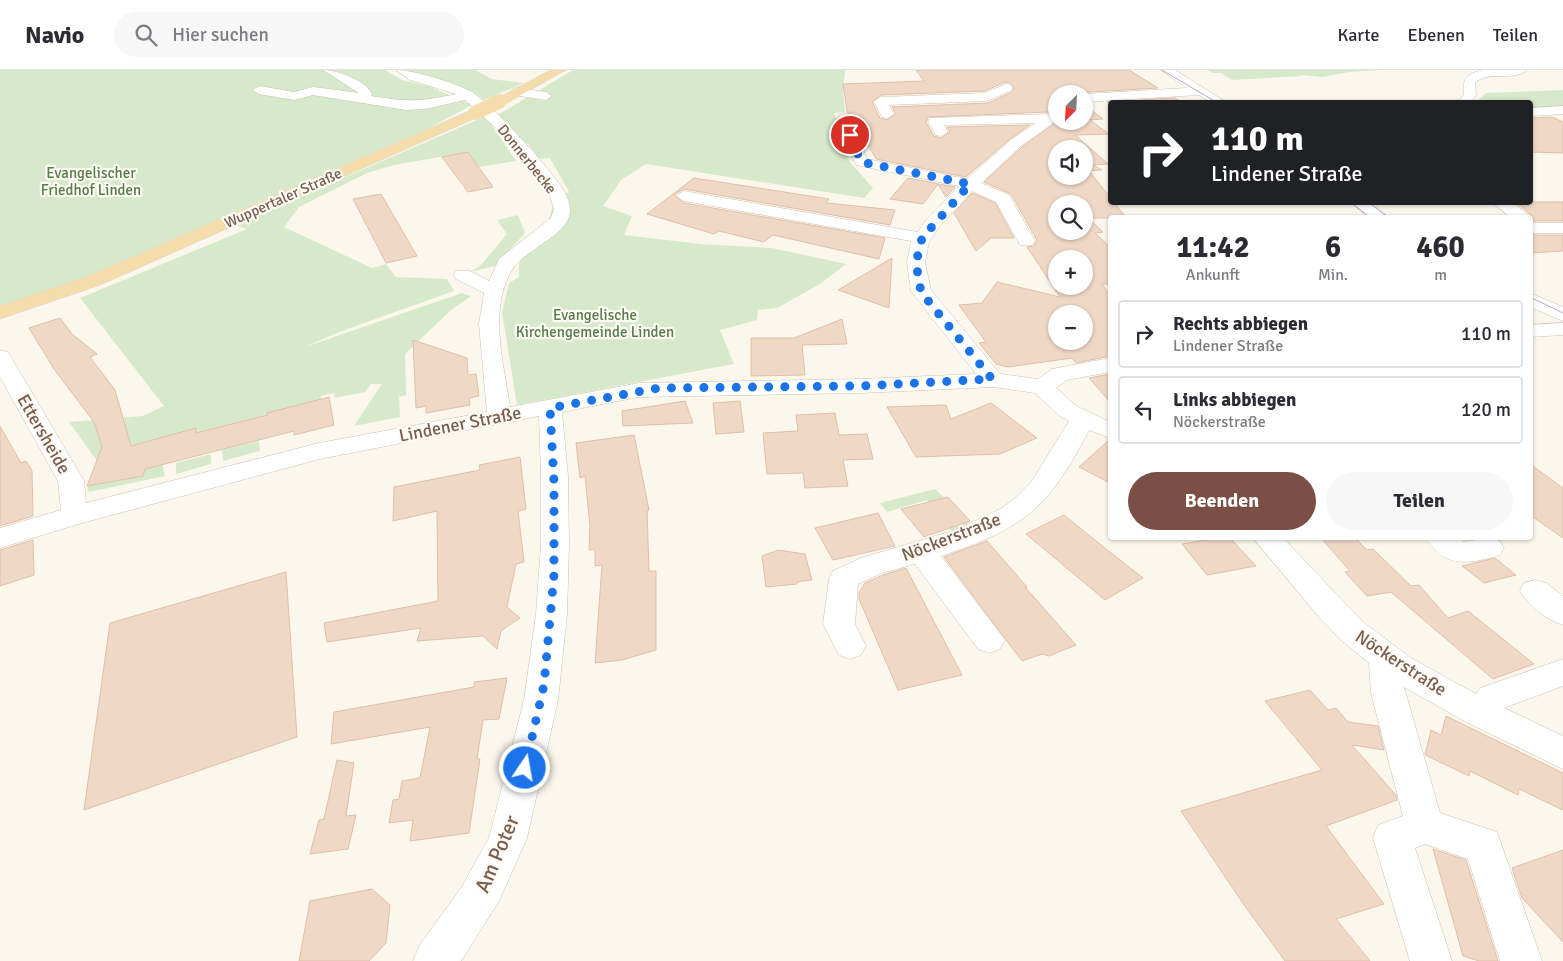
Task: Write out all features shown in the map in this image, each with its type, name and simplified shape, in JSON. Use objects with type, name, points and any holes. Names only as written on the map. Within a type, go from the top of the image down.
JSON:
[{"type":"main road","name":"Wuppertaler Straße","points":[[0,313],[94,281],[471,104],[500,101],[560,70]]},
{"type":"street","points":[[329,70],[365,91],[366,94],[358,98]]},
{"type":"street","name":"Donnerbecke","points":[[402,70],[414,77],[459,90],[471,104],[488,112],[529,156],[557,192],[561,204],[558,220],[552,227],[508,260],[494,291],[488,313],[499,416]]},
{"type":"street","points":[[1167,70],[1216,100]]},
{"type":"street","points":[[1466,100],[1470,95],[1469,83],[1471,79],[1481,74],[1495,71],[1521,70]]},
{"type":"street","points":[[990,116],[978,102],[1004,97],[1007,80],[1002,75]]},
{"type":"street","points":[[874,88],[887,114]]},
{"type":"street","points":[[881,102],[987,97],[1006,88]]},
{"type":"street","points":[[259,90],[294,96],[313,91],[406,106],[471,104]]},
{"type":"street","points":[[1093,97],[1202,91]]},
{"type":"street","points":[[518,92],[546,96]]},
{"type":"street","points":[[1533,112],[1563,110]]},
{"type":"street","points":[[941,132],[935,121],[1048,117]]},
{"type":"street","points":[[1048,121],[1016,143],[970,184],[922,238],[916,263],[921,292],[992,379],[1042,387],[1068,411],[1108,429]]},
{"type":"street","points":[[844,122],[861,162],[970,184],[1003,198],[1026,241]]},
{"type":"street","points":[[708,201],[727,185]]},
{"type":"street","points":[[684,196],[922,238]]},
{"type":"street","points":[[1364,205],[1377,215]]},
{"type":"street","points":[[1504,205],[1519,215]]},
{"type":"street","points":[[1533,226],[1563,228]]},
{"type":"street","points":[[463,275],[494,291]]},
{"type":"street","points":[[1533,300],[1563,315]]},
{"type":"street","points":[[1533,332],[1563,329]]},
{"type":"street","name":"Ettersheide","points":[[0,357],[71,481],[72,501],[76,515]]},
{"type":"street","points":[[1042,387],[1060,374],[1108,365]]},
{"type":"street","name":"Lindener Straße","points":[[0,538],[76,515],[303,455],[499,416],[659,388],[861,386],[992,379]]},
{"type":"street","name":"Am Poter","points":[[434,961],[460,927],[480,895],[508,838],[544,685],[554,571],[554,482],[550,408]]},
{"type":"street","name":"Nöckerstraße","points":[[850,646],[839,624],[844,579],[854,571],[922,552],[989,526],[1034,497],[1083,418]]},
{"type":"street","name":"Nöckerstraße","points":[[1269,540],[1333,612],[1353,632],[1385,657],[1417,677],[1563,753]]},
{"type":"street","points":[[1442,540],[1458,553],[1490,548]]},
{"type":"street","points":[[922,552],[989,640]]},
{"type":"street","points":[[1536,591],[1563,613]]},
{"type":"street","points":[[1385,657],[1388,693],[1425,826]]},
{"type":"street","points":[[1484,713],[1492,698],[1563,672]]},
{"type":"street","points":[[1430,961],[1392,838],[1425,826],[1483,845],[1521,961]]},
{"type":"green space","name":"Evangelischer Friedhof Linden","points":[[0,70],[385,70],[402,80],[428,86],[472,105],[429,128],[60,288],[0,306]]},
{"type":"green space","points":[[406,70],[475,70],[492,79],[524,83],[484,100],[467,90],[415,75]]},
{"type":"green space","name":"Evangelische Kirchengemeinde Linden","points":[[573,70],[845,70],[843,91],[845,112],[834,113],[849,161],[873,188],[864,198],[646,164],[621,180],[603,206],[632,216],[624,235],[701,244],[772,248],[846,264],[820,284],[777,308],[758,310],[757,320],[720,330],[734,364],[517,405],[502,312],[509,283],[519,277],[519,262],[537,240],[546,225],[550,217],[554,198],[569,192],[550,158],[539,159],[528,144],[517,142],[496,116]]},
{"type":"green space","points":[[1207,70],[1382,70],[1349,72],[1323,77],[1300,75],[1302,76],[1232,80],[1221,73],[1213,73]]},
{"type":"green space","points":[[1563,90],[1563,107],[1533,110],[1533,100],[1478,100],[1486,93]]},
{"type":"green space","points":[[486,116],[516,161],[479,167],[468,152],[394,165],[367,173],[299,207],[284,227],[372,268],[386,264],[396,277],[447,279],[454,291],[339,332],[305,347],[462,293],[471,296],[450,311],[405,354],[406,395],[399,397],[400,417],[354,426],[382,384],[371,384],[365,392],[335,398],[334,393],[321,396],[321,401],[268,413],[268,418],[196,433],[195,428],[174,434],[162,462],[165,476],[89,492],[87,486],[97,461],[69,422],[143,416],[164,406],[80,298],[247,229],[235,225]]},
{"type":"green space","points":[[518,215],[525,233],[495,266],[470,272],[480,266],[507,234],[497,220]]},
{"type":"green space","points":[[259,441],[260,451],[223,461],[222,450]]},
{"type":"green space","points":[[211,454],[211,464],[176,474],[176,463]]},
{"type":"green space","points":[[935,489],[970,522],[952,532],[927,500],[887,512],[880,503]]},
{"type":"building","points":[[916,70],[1129,70],[1158,88],[1093,92],[1093,85],[1048,85],[1048,112],[928,117],[926,122],[934,136],[941,138],[950,132],[947,127],[1030,125],[1010,139],[966,177],[876,159],[858,126],[855,126],[847,111],[843,84],[924,81]],"holes":[[[1005,82],[1010,83],[1014,87],[1012,92],[988,103],[892,107],[896,114],[887,120],[880,118],[872,102],[881,95],[985,91]]]},
{"type":"building","points":[[1175,98],[1178,100],[1141,100]]},
{"type":"building","points":[[1093,112],[1103,119],[1093,120]]},
{"type":"building","points":[[1552,117],[1563,122],[1563,153],[1533,152],[1533,118]]},
{"type":"building","points":[[1093,122],[1108,133],[1075,135],[1081,140],[1048,140],[1048,185],[1093,185],[1093,176],[1108,195],[1108,205],[1116,205],[1124,215],[1108,215],[1108,218],[1093,218],[1093,195],[1048,195],[1048,240],[1093,240],[1093,223],[1103,232],[1095,233],[1108,245],[1108,284],[1102,284],[1108,293],[1108,356],[1076,363],[1072,358],[1008,367],[996,364],[979,343],[986,342],[959,305],[982,303],[997,282],[1060,297],[1059,295],[1093,295],[1093,250],[1048,250],[1048,279],[1027,247],[1034,246],[1037,240],[1011,194],[984,182],[1022,147],[1048,128],[1048,130],[1093,130]]},
{"type":"building","points":[[1093,151],[1108,164],[1093,165]]},
{"type":"building","points":[[468,152],[493,187],[468,192],[442,157]]},
{"type":"building","points":[[1093,165],[1102,170],[1093,171]]},
{"type":"building","points":[[694,178],[829,199],[826,203],[895,210],[890,225],[684,189],[674,195],[684,203],[885,238],[879,259],[773,235],[764,242],[719,231],[714,234],[647,214]]},
{"type":"building","points":[[908,178],[955,187],[946,197],[938,184],[923,204],[890,199]]},
{"type":"building","points":[[972,193],[995,203],[1014,238],[991,238],[976,251],[954,213]]},
{"type":"building","points":[[381,194],[417,256],[386,263],[353,199]]},
{"type":"building","points":[[1533,202],[1563,202],[1563,221],[1533,221],[1533,215],[1519,205],[1533,205]]},
{"type":"building","points":[[1533,235],[1563,235],[1563,251],[1533,253]]},
{"type":"building","points":[[892,258],[889,308],[838,290]]},
{"type":"building","points":[[60,318],[72,334],[97,354],[90,357],[115,390],[131,446],[196,428],[196,433],[329,397],[334,425],[294,435],[294,431],[145,469],[143,476],[87,486],[102,447],[94,422],[54,369],[29,328]]},
{"type":"building","points":[[842,319],[847,344],[802,345],[805,375],[751,376],[751,338],[794,338]]},
{"type":"building","points":[[413,340],[467,358],[468,375],[476,374],[479,396],[469,398],[470,405],[426,413],[426,406],[416,408]]},
{"type":"building","points":[[1108,374],[1108,400],[1089,378]]},
{"type":"building","points":[[685,401],[693,423],[623,426],[622,411]]},
{"type":"building","points":[[740,401],[744,432],[716,434],[713,403]]},
{"type":"building","points":[[991,403],[1037,438],[1000,454],[916,457],[887,407],[946,405],[951,419]]},
{"type":"building","points":[[835,413],[839,435],[867,434],[873,459],[843,460],[848,486],[805,488],[803,473],[767,474],[763,433],[798,431],[796,415]]},
{"type":"building","points":[[0,426],[21,463],[26,461],[32,471],[33,516],[0,526]]},
{"type":"building","points":[[634,435],[649,510],[647,510],[649,571],[656,571],[656,650],[622,660],[595,663],[602,565],[595,566],[595,549],[589,550],[590,526],[585,476],[580,478],[576,443]]},
{"type":"building","points":[[1108,441],[1108,482],[1079,467]]},
{"type":"building","points":[[520,457],[526,509],[518,511],[524,562],[516,564],[507,607],[520,618],[501,631],[497,649],[483,636],[417,641],[421,628],[327,642],[324,623],[438,601],[437,511],[393,521],[394,487],[480,470],[479,465]]},
{"type":"building","points":[[1533,466],[1563,488],[1563,538],[1533,517]]},
{"type":"building","points":[[948,497],[970,521],[924,537],[901,509]]},
{"type":"building","points":[[878,513],[895,546],[833,560],[815,528]]},
{"type":"building","points":[[1064,515],[1143,578],[1105,600],[1026,534]]},
{"type":"building","points":[[33,540],[34,575],[0,586],[0,550]]},
{"type":"building","points":[[1206,540],[1232,540],[1256,566],[1207,575],[1182,544]]},
{"type":"building","points":[[1323,540],[1357,540],[1367,550],[1373,549],[1411,586],[1419,585],[1448,618],[1468,611],[1534,664],[1493,679],[1391,592],[1367,596],[1345,572],[1350,571]]},
{"type":"building","points":[[987,541],[1076,645],[1049,656],[1042,654],[1022,661],[944,557]]},
{"type":"building","points":[[778,550],[805,554],[812,580],[797,582],[797,584],[766,587],[762,556]]},
{"type":"building","points":[[1495,558],[1516,575],[1484,583],[1462,566]]},
{"type":"building","points":[[906,568],[962,675],[898,690],[859,599],[859,593],[865,583]]},
{"type":"building","points":[[286,572],[297,737],[84,810],[110,623]]},
{"type":"building","points":[[507,678],[499,719],[483,720],[477,759],[480,759],[469,833],[410,841],[413,820],[389,823],[393,800],[399,799],[402,781],[420,778],[430,727],[331,744],[334,712],[474,687],[474,682]]},
{"type":"building","points":[[1310,690],[1328,710],[1336,708],[1348,722],[1378,726],[1384,750],[1352,745],[1396,795],[1397,800],[1326,826],[1384,904],[1336,919],[1370,961],[1285,961],[1242,902],[1181,811],[1322,770],[1265,701]]},
{"type":"building","points":[[1446,716],[1563,773],[1563,810],[1519,789],[1518,795],[1470,771],[1469,776],[1425,755],[1431,730],[1441,735]]},
{"type":"building","points":[[337,760],[354,763],[346,816],[356,815],[348,849],[310,854],[319,820],[324,819]]},
{"type":"building","points":[[1433,849],[1466,860],[1498,961],[1479,961],[1463,956]]},
{"type":"building","points":[[1563,850],[1563,942],[1522,898],[1512,868]]},
{"type":"building","points":[[372,889],[390,905],[386,943],[369,961],[299,961],[310,901]]},
{"type":"tram line","points":[[1162,70],[1213,100]]},
{"type":"tram line","points":[[1354,205],[1367,215]]},
{"type":"tram line","points":[[1372,205],[1385,215]]},
{"type":"tram line","points":[[1533,298],[1563,313]]},
{"type":"route","points":[[525,768],[544,685],[554,575],[554,482],[550,408],[639,390],[659,388],[861,386],[992,379],[921,292],[916,263],[922,238],[932,224],[970,184],[861,162],[850,135]]}]
